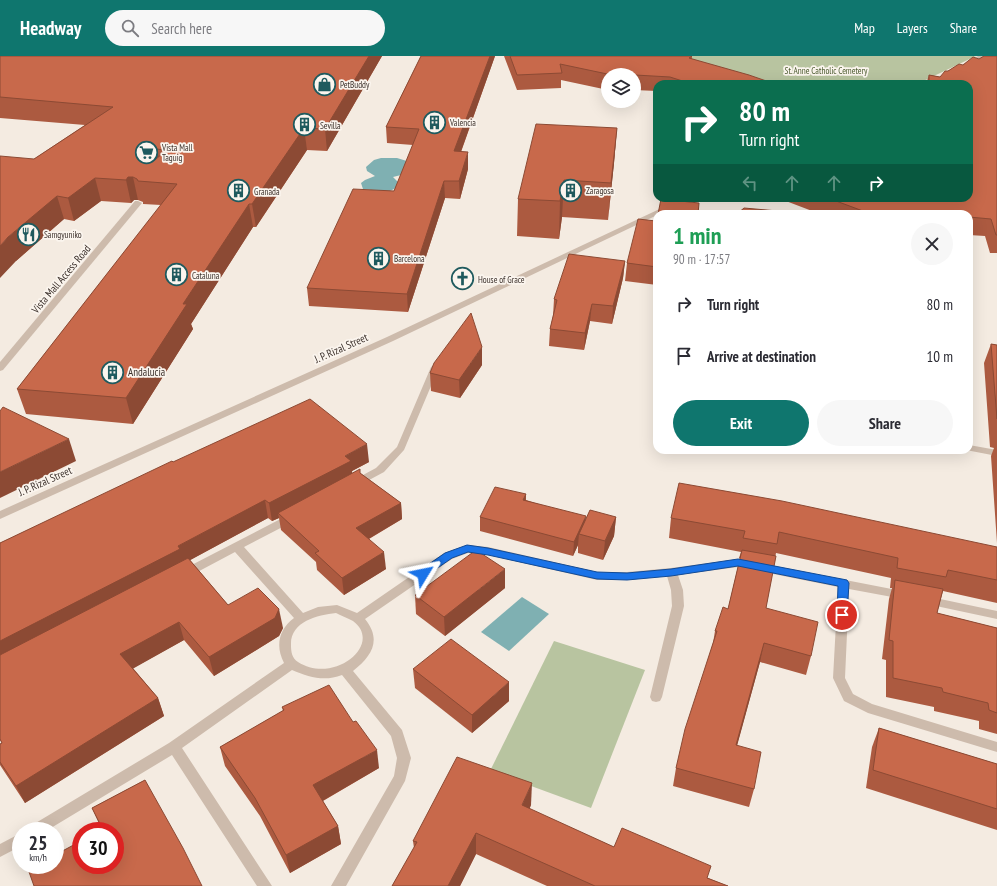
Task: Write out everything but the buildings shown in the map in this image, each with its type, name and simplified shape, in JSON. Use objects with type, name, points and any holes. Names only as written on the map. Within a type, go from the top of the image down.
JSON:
[{"type":"street","points":[[961,66],[982,56]]},
{"type":"street","name":"J. P. Rizal Street","points":[[662,210],[680,202]]},
{"type":"street","name":"Vista Mall Access Road","points":[[0,368],[138,203]]},
{"type":"street","name":"J. P. Rizal Street","points":[[0,515],[390,339],[653,214]]},
{"type":"street","points":[[346,488],[380,470],[400,448],[436,365]]},
{"type":"street","points":[[973,449],[997,453]]},
{"type":"street","points":[[174,580],[298,514]]},
{"type":"street","points":[[237,547],[301,618]]},
{"type":"street","points":[[358,618],[448,556],[467,549],[488,551],[597,576],[627,576],[671,572],[738,562],[997,615]]},
{"type":"street","points":[[656,697],[678,606],[677,590],[671,572]]},
{"type":"street","points":[[844,583],[839,678],[848,697],[868,708],[997,747]]},
{"type":"street","points":[[337,610],[349,612],[358,618],[366,625],[369,635],[368,645],[364,654],[345,670],[331,674],[316,675],[302,671],[291,664],[286,656],[284,646],[286,636],[292,626],[301,618],[312,612],[337,610]]},
{"type":"street","points":[[49,822],[174,747],[291,664]]},
{"type":"street","points":[[338,886],[400,777],[404,758],[397,734],[345,670]]},
{"type":"street","points":[[174,747],[265,886]]},
{"type":"street","points":[[0,851],[12,844]]},
{"type":"green space","name":"St. Anne Catholic Cemetery","points":[[663,56],[976,56],[925,80],[735,80]]},
{"type":"green space","points":[[554,641],[645,670],[591,808],[490,771]]},
{"type":"water","points":[[381,158],[397,158],[410,162],[405,174],[393,177],[399,183],[398,187],[388,192],[363,189],[361,183],[375,176],[367,171],[366,167],[374,160]]},
{"type":"water","points":[[522,597],[549,614],[509,651],[481,632]]},
{"type":"place","name":"PetBuddy","points":[[325,84]]},
{"type":"place","name":"Valencia","points":[[435,122]]},
{"type":"place","name":"Sevilla","points":[[305,125]]},
{"type":"place","name":"Vista Mall Taguig","points":[[146,152]]},
{"type":"place","name":"Zaragosa","points":[[570,190]]},
{"type":"place","name":"Granada","points":[[238,191]]},
{"type":"place","name":"Samgyuniko","points":[[29,234]]},
{"type":"place","name":"Barcelona","points":[[378,258]]},
{"type":"place","name":"Cataluna","points":[[176,275]]},
{"type":"place","name":"House of Grace","points":[[463,279]]},
{"type":"place","name":"Andalucia","points":[[112,372]]},
{"type":"route","points":[[423,574],[448,556],[467,549],[488,551],[597,576],[627,576],[671,572],[738,562],[844,583],[842,615]]}]
